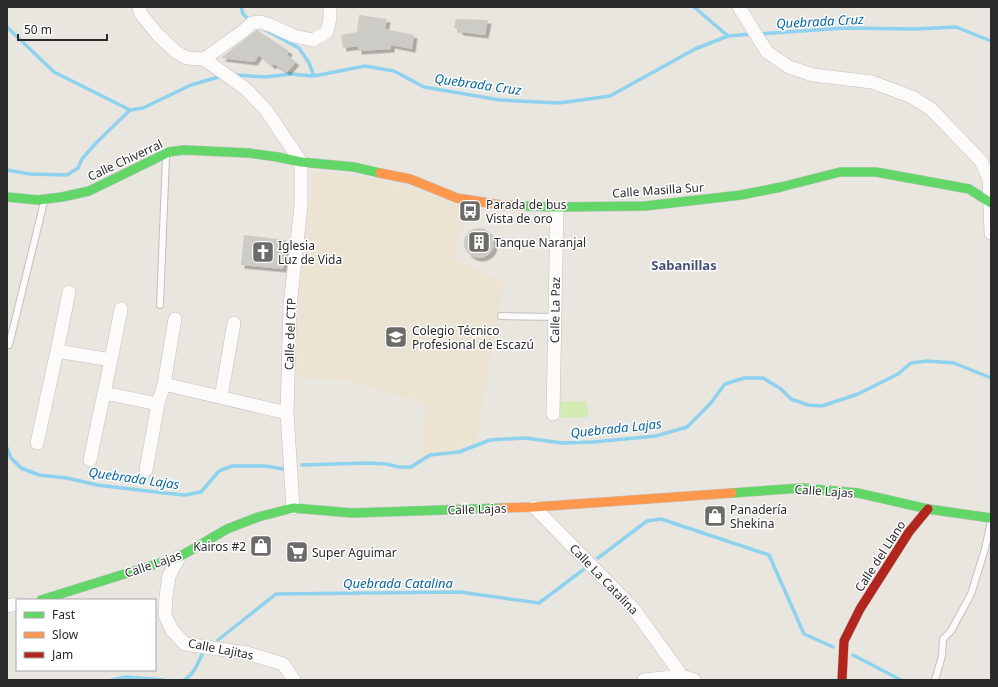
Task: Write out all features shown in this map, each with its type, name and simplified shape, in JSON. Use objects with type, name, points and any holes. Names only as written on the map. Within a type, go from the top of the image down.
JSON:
[{"type":"street","points":[[139,7],[141,14],[158,35],[176,52],[187,58],[204,59],[246,89],[266,110],[301,162]]},
{"type":"street","points":[[204,59],[242,32],[249,25],[260,22],[294,36],[312,40],[327,32],[330,18],[330,7]]},
{"type":"street","points":[[740,9],[767,52],[789,67],[813,76],[872,82],[912,96],[931,109],[981,161],[989,179],[991,233]]},
{"type":"street","name":"Calle Chiverral","points":[[7,197],[38,200],[62,197],[89,191],[166,154],[184,150],[249,153],[278,156],[301,162]]},
{"type":"street","name":"Calle Masilla Sur","points":[[301,162],[354,167],[387,173],[410,179],[456,198],[501,205],[557,207],[645,206],[741,195],[781,187],[840,172],[876,172],[969,189],[991,204]]},
{"type":"street","name":"Calle del CTP","points":[[293,508],[287,413],[290,306],[301,206],[301,162]]},
{"type":"street","name":"Calle La Paz","points":[[553,414],[557,207]]},
{"type":"street","points":[[37,443],[68,292]]},
{"type":"street","points":[[90,460],[121,309]]},
{"type":"street","points":[[146,470],[158,404],[164,384],[175,319]]},
{"type":"street","points":[[221,397],[234,323]]},
{"type":"street","points":[[57,351],[111,360]]},
{"type":"street","points":[[164,384],[287,413]]},
{"type":"street","points":[[104,393],[158,404]]},
{"type":"street","name":"Calle Lajas","points":[[43,599],[179,557],[226,529],[258,517],[293,508],[353,513],[534,507],[802,488],[858,493],[928,509]]},
{"type":"street","name":"Calle La Catalina","points":[[534,507],[633,608],[688,678]]},
{"type":"street","points":[[928,509],[991,518]]},
{"type":"street","name":"Calle del Llano","points":[[842,680],[844,641],[860,609],[909,532],[928,509]]},
{"type":"street","name":"Calle Lajitas","points":[[179,557],[169,576],[165,615],[172,630],[185,644],[247,653],[283,664],[294,680]]},
{"type":"street","points":[[644,680],[688,678]]},
{"type":"lane","points":[[160,305],[166,154]]},
{"type":"lane","points":[[9,345],[39,218],[45,199]]},
{"type":"lane","points":[[501,316],[556,317]]},
{"type":"lane","points":[[935,680],[942,656],[943,639],[951,630],[971,594],[985,549],[991,521]]},
{"type":"shaded area","name":"Colegio Técnico Profesional de Escazú","points":[[319,171],[378,179],[466,205],[455,259],[504,281],[476,442],[447,452],[430,452],[421,454],[427,404],[347,380],[296,378],[299,297],[312,177],[314,173]]},
{"type":"green space","points":[[587,401],[588,417],[561,418],[560,402]]},
{"type":"building","points":[[359,15],[387,19],[385,29],[414,35],[412,49],[391,45],[391,49],[358,51],[358,46],[343,48],[341,35],[357,32]]},
{"type":"building","points":[[456,19],[488,20],[485,35],[460,32],[454,28]]},
{"type":"building","points":[[257,30],[289,51],[287,55],[296,62],[287,72],[274,64],[272,66],[259,55],[254,62],[221,58]]},
{"type":"building","name":"Tanque Naranjal","points":[[479,228],[485,229],[493,237],[493,249],[485,257],[479,258],[473,257],[465,249],[464,243],[465,237],[473,229]]},
{"type":"building","name":"Iglesia Luz de Vida","points":[[244,235],[286,240],[283,269],[241,265]]},
{"type":"waterway","points":[[241,7],[243,14],[250,21]]},
{"type":"waterway","points":[[694,7],[728,36]]},
{"type":"waterway","name":"Quebrada Cruz","points":[[7,27],[54,72],[130,110],[143,108],[191,85],[222,76]]},
{"type":"waterway","name":"Quebrada Cruz","points":[[760,34],[844,28],[914,29],[956,27],[991,41]]},
{"type":"waterway","points":[[262,28],[299,48],[309,63],[314,76]]},
{"type":"waterway","name":"Quebrada Cruz","points":[[234,75],[266,77],[290,74],[314,76],[365,66],[394,71],[424,87],[500,100],[559,103],[610,96],[695,49],[728,36],[752,34]]},
{"type":"waterway","points":[[7,170],[30,174],[67,175],[78,168],[82,159],[95,144],[130,110]]},
{"type":"waterway","name":"Quebrada Lajas","points":[[302,465],[368,463],[411,467],[430,455],[459,452],[490,440],[525,438],[562,443],[593,442],[656,436],[687,427],[710,404],[725,384],[744,378],[763,378],[781,389],[791,399],[808,405],[822,406],[858,394],[898,374],[911,363],[927,361],[954,363],[991,378]]},
{"type":"waterway","name":"Quebrada Lajas","points":[[7,448],[11,458],[21,468],[39,475],[67,478],[97,485],[185,495],[201,492],[219,471],[232,466],[266,466],[283,469]]},
{"type":"waterway","name":"Quebrada Catalina","points":[[598,558],[647,521],[661,519],[769,555],[804,634],[833,647]]},
{"type":"waterway","name":"Quebrada Catalina","points":[[218,640],[276,594],[460,592],[539,603],[583,570]]},
{"type":"waterway","name":"Quebrada Catalina","points":[[184,680],[191,675],[203,652]]},
{"type":"waterway","name":"Quebrada Catalina","points":[[853,655],[901,680]]},
{"type":"waterway","name":"Quebrada Catalina","points":[[112,680],[126,677],[163,680]]},
{"type":"traffic: fast","points":[[7,197],[38,200],[62,197],[89,191],[169,152],[184,150],[249,153],[301,162],[354,167],[380,173]]},
{"type":"traffic: fast","points":[[522,206],[645,206],[741,195],[781,187],[840,172],[876,172],[969,189],[991,203]]},
{"type":"traffic: fast","points":[[732,493],[802,488],[858,493],[928,509],[991,518]]},
{"type":"traffic: fast","points":[[44,599],[179,557],[227,529],[258,517],[293,508],[353,513],[502,508]]},
{"type":"traffic: slow","points":[[380,173],[410,179],[457,198],[501,205],[522,206]]},
{"type":"traffic: slow","points":[[502,508],[732,493]]},
{"type":"traffic: jam","points":[[842,680],[844,641],[860,609],[909,532],[928,509]]},
{"type":"place","name":"Parada de bus Vista de oro","points":[[470,211]]},
{"type":"place","name":"Tanque Naranjal","points":[[479,242]]},
{"type":"place","name":"Iglesia Luz de Vida","points":[[263,252]]},
{"type":"place","name":"Colegio Técnico Profesional de Escazú","points":[[396,337]]},
{"type":"place","name":"Panadería Shekina","points":[[715,516]]},
{"type":"place","name":"Kairos #2","points":[[261,546]]},
{"type":"place","name":"Super Aguimar","points":[[297,552]]},
{"type":"district","name":"Sabanillas","points":[[684,265]]}]
